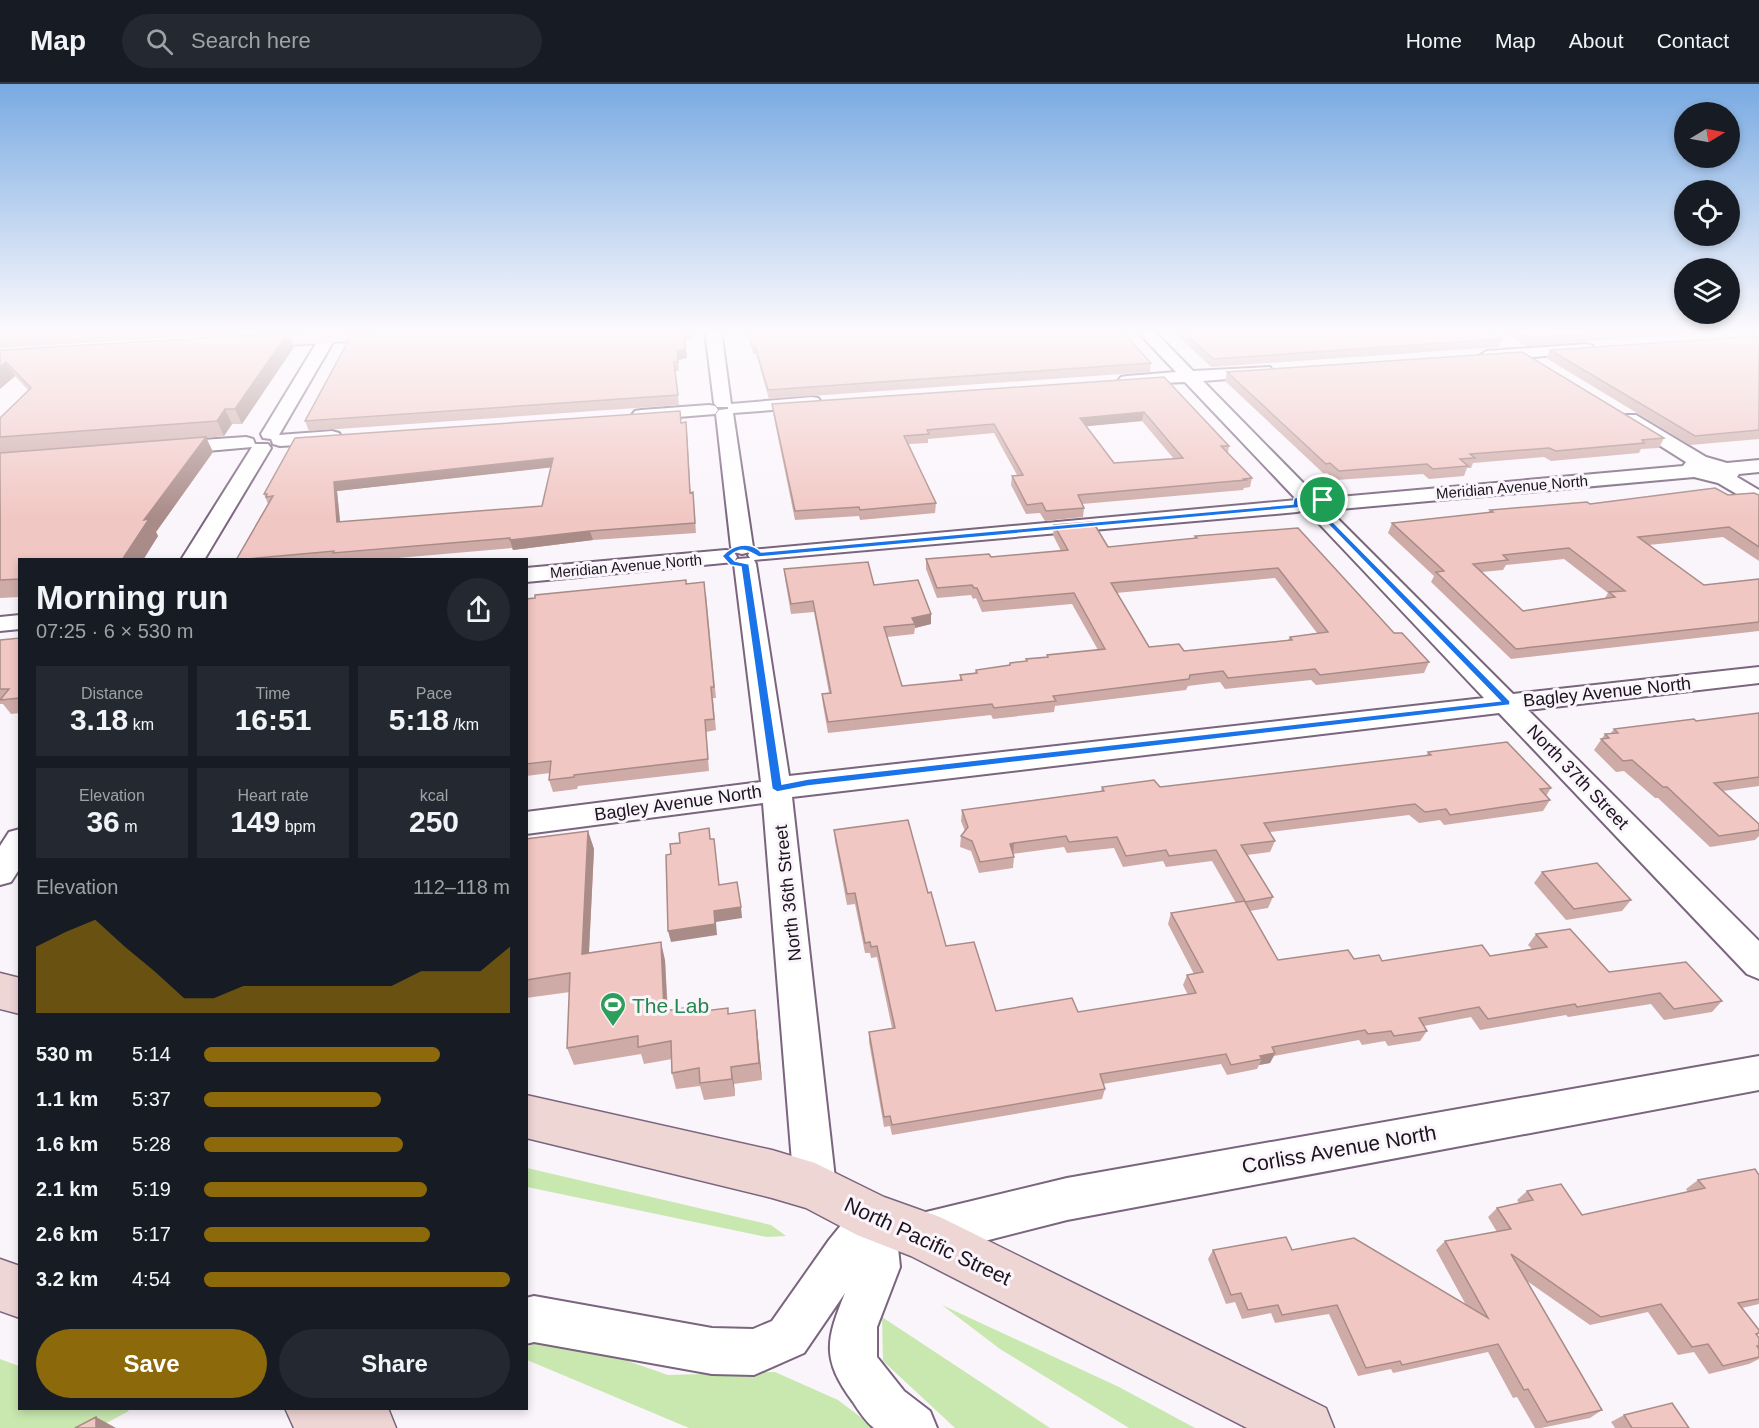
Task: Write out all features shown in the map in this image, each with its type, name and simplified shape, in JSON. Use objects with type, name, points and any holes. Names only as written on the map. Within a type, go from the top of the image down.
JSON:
[{"type":"street","points":[[193,558],[294,393]]},
{"type":"street","name":"North 36th Street","points":[[721,393],[777,789],[815,1187]]},
{"type":"street","name":"North 37th Street","points":[[1205,393],[1759,964]]},
{"type":"street","points":[[623,416],[828,401]]},
{"type":"street","points":[[1614,409],[1698,466],[1714,464],[1759,499]]},
{"type":"street","points":[[152,450],[355,435]]},
{"type":"street","name":"Meridian Avenue North","points":[[528,575],[1313,505],[1698,466]]},
{"type":"street","points":[[1724,473],[1759,466]]},
{"type":"street","points":[[0,624],[18,621]]},
{"type":"street","name":"Bagley Avenue North","points":[[528,823],[739,797],[808,783],[1759,675]]},
{"type":"street","points":[[0,873],[18,843]]},
{"type":"street","points":[[0,887],[18,885]]},
{"type":"street","points":[[0,991],[18,996]]},
{"type":"street","name":"Corliss Avenue North","points":[[922,1235],[1067,1199],[1759,1073]]},
{"type":"street","name":"North Pacific Street","points":[[528,1116],[772,1174],[815,1187],[874,1218],[922,1235],[1306,1428]]},
{"type":"street","points":[[528,1320],[534,1319],[712,1351],[754,1352],[788,1337],[844,1255],[874,1218]]},
{"type":"street","points":[[874,1218],[878,1267],[854,1327],[854,1365],[887,1408],[913,1428]]},
{"type":"street","points":[[0,1286],[18,1291]]},
{"type":"street","points":[[318,1410],[368,1428]]},
{"type":"green space","points":[[528,1168],[771,1225],[786,1236],[767,1237],[528,1187]]},
{"type":"green space","points":[[942,1305],[1119,1387],[1195,1428],[1129,1428],[1000,1349]]},
{"type":"green space","points":[[882,1317],[1050,1428],[955,1428],[883,1361]]},
{"type":"green space","points":[[541,1339],[599,1351],[668,1375],[775,1372],[838,1400],[875,1428],[689,1428],[528,1360],[528,1347]]},
{"type":"green space","points":[[0,1359],[18,1366],[18,1410],[129,1411],[97,1428],[0,1428]]},
{"type":"building","points":[[26,393],[246,393],[235,409],[225,409],[217,421],[0,437],[0,418]]},
{"type":"building","points":[[320,393],[678,393],[678,395],[305,421]]},
{"type":"building","points":[[936,393],[1179,393],[1229,446],[1221,446],[1252,478],[1078,495],[1084,508],[1046,511],[1042,503],[1027,505],[1012,476],[1023,475],[994,424],[927,430],[929,434],[904,436],[936,503],[860,510],[859,507],[795,511],[772,404]],"holes":[[[1144,412],[1183,458],[1114,463],[1080,418]]]},
{"type":"building","points":[[1249,393],[1589,393],[1664,438],[1642,440],[1644,443],[1556,451],[1549,448],[1470,454],[1475,458],[1460,459],[1468,466],[1433,469],[1427,464],[1339,471],[1330,463],[1326,464]]},
{"type":"building","points":[[1622,393],[1759,393],[1759,430],[1695,436]]},
{"type":"building","points":[[680,411],[681,423],[686,422],[690,493],[693,492],[695,523],[510,540],[510,538],[333,553],[334,551],[237,558],[273,496],[266,497],[267,494],[264,494],[295,438]],"holes":[[[553,458],[542,506],[337,522],[334,482]]]},
{"type":"building","points":[[206,437],[144,520],[149,519],[123,558],[18,558],[18,579],[0,580],[0,453]]},
{"type":"building","points":[[1715,488],[1728,495],[1754,493],[1759,495],[1759,547],[1729,527],[1638,537],[1704,585],[1759,579],[1759,622],[1516,649],[1436,572],[1444,571],[1392,523],[1493,512],[1490,510],[1587,502],[1590,504]],"holes":[[[1569,548],[1625,591],[1609,592],[1615,597],[1523,611],[1473,564],[1508,560],[1503,555]]]},
{"type":"building","points":[[1093,522],[1108,547],[1197,538],[1195,536],[1298,528],[1394,633],[1402,633],[1429,662],[1320,675],[1315,669],[1228,678],[1223,671],[1190,675],[1189,679],[1053,696],[1056,701],[994,708],[992,704],[828,722],[822,694],[831,693],[813,601],[791,604],[784,569],[868,562],[874,585],[918,580],[931,614],[912,618],[915,624],[884,627],[902,686],[962,680],[960,675],[1027,661],[1026,659],[1105,649],[1074,593],[983,601],[977,588],[972,585],[937,588],[926,559],[989,554],[991,557],[1068,550],[1054,525]],"holes":[[[1278,568],[1328,632],[1290,637],[1292,640],[1184,651],[1179,644],[1149,647],[1111,583]]]},
{"type":"building","points":[[686,580],[686,584],[704,582],[714,687],[711,687],[714,719],[705,720],[708,759],[549,780],[551,761],[528,764],[528,599],[535,598],[535,595]]},
{"type":"building","points":[[18,638],[18,698],[0,700],[9,689],[0,689],[0,640]]},
{"type":"building","points":[[1759,713],[1759,777],[1714,783],[1759,824],[1759,830],[1719,836],[1667,787],[1663,787],[1632,760],[1623,761],[1601,739],[1609,738],[1605,734],[1618,733],[1614,729]]},
{"type":"building","points":[[1507,742],[1551,788],[1540,789],[1550,800],[1450,815],[1446,809],[1425,812],[1415,804],[1264,823],[1275,841],[1241,845],[1273,897],[1245,902],[1278,960],[1348,950],[1354,959],[1379,955],[1382,961],[1482,945],[1490,956],[1547,947],[1536,934],[1570,929],[1609,972],[1686,962],[1722,1001],[1674,1009],[1660,993],[1577,1007],[1575,1004],[1488,1019],[1479,1007],[1419,1018],[1427,1031],[1394,1036],[1391,1031],[1368,1034],[1365,1030],[1272,1047],[1275,1053],[1260,1056],[1262,1059],[1231,1065],[1226,1054],[1100,1074],[1105,1089],[892,1125],[890,1116],[884,1117],[869,1032],[895,1028],[877,946],[871,947],[870,942],[865,943],[855,893],[847,894],[834,830],[908,820],[928,893],[931,892],[946,946],[974,942],[996,1011],[1072,998],[1078,1012],[1196,993],[1187,975],[1203,972],[1171,913],[1245,901],[1216,850],[1169,856],[1166,850],[1126,856],[1117,837],[1069,842],[1066,836],[1010,844],[1014,857],[980,862],[972,841],[961,836],[968,827],[962,810],[1104,791],[1102,787],[1154,780],[1160,787],[1431,755],[1428,752]]},
{"type":"building","points":[[709,828],[710,839],[714,839],[719,885],[737,882],[741,907],[714,911],[715,924],[668,931],[666,855],[671,854],[670,844],[680,843],[679,833]]},
{"type":"building","points":[[588,831],[582,954],[661,942],[664,1011],[704,1005],[704,1011],[728,1008],[728,1014],[755,1010],[759,1063],[731,1067],[732,1079],[700,1083],[699,1068],[672,1073],[671,1041],[638,1047],[638,1036],[567,1048],[570,973],[528,980],[528,839]]},
{"type":"building","points":[[1597,863],[1631,900],[1574,909],[1542,872]]},
{"type":"building","points":[[1755,1169],[1759,1175],[1759,1299],[1738,1303],[1759,1330],[1756,1334],[1759,1338],[1759,1346],[1757,1346],[1759,1357],[1723,1366],[1708,1344],[1692,1347],[1661,1304],[1601,1317],[1511,1254],[1602,1410],[1547,1422],[1528,1389],[1524,1390],[1498,1344],[1402,1365],[1400,1361],[1366,1368],[1337,1305],[1282,1315],[1278,1305],[1248,1310],[1241,1293],[1231,1295],[1213,1250],[1286,1237],[1292,1250],[1354,1238],[1488,1318],[1445,1241],[1511,1229],[1497,1208],[1533,1200],[1527,1191],[1561,1184],[1582,1215],[1705,1188],[1698,1180]]},
{"type":"building","points":[[1672,1403],[1689,1428],[1632,1428],[1624,1415]]},
{"type":"building","points":[[96,1417],[96,1428],[75,1428]]},
{"type":"place","name":"The Lab","points":[[613,1028]]},
{"type":"route","points":[[1306,497],[1323,500],[1327,502],[1330,510],[1321,514],[1507,703],[808,783],[777,789],[745,564],[738,565],[729,562],[726,556],[730,551],[749,547],[757,551],[759,555],[1297,506],[1295,502],[1297,499],[1306,497]]}]
